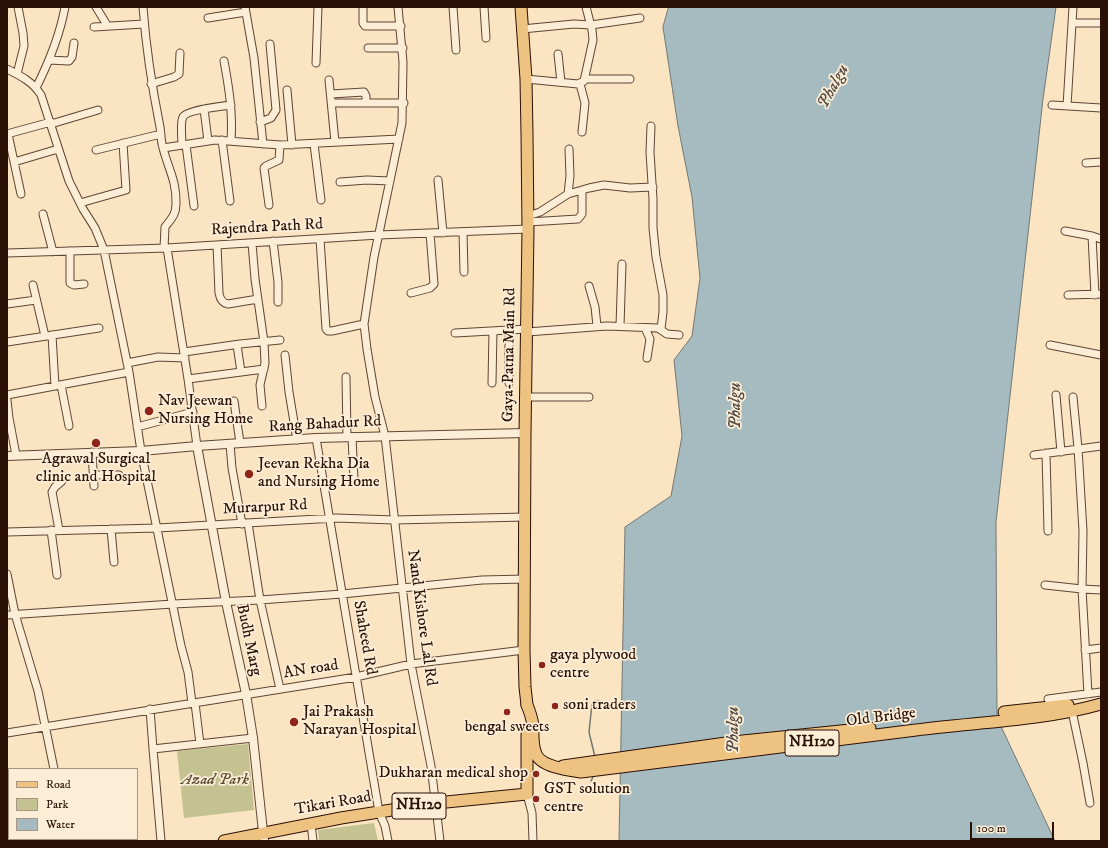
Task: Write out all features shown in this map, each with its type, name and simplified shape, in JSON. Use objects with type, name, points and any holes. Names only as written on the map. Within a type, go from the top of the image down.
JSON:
[{"type":"main road","name":"Gaya-Patna Main Rd","points":[[521,7],[526,79],[528,222],[525,433],[526,579],[524,650],[527,705]]},
{"type":"main road","name":"NH120","points":[[1042,712],[1101,698]]},
{"type":"main road","name":"NH120","points":[[1042,712],[1072,711],[1101,704]]},
{"type":"main road","name":"Old Bridge","points":[[527,705],[531,715],[536,754],[543,762],[557,767],[580,767],[924,729],[1042,712]]},
{"type":"main road","points":[[527,705],[527,794]]},
{"type":"main road","name":"Tikari Road","points":[[224,841],[263,837],[311,824],[341,818],[436,803],[527,794]]},
{"type":"street","points":[[17,74],[24,46],[18,7]]},
{"type":"street","points":[[36,88],[49,60],[63,21],[66,7]]},
{"type":"street","points":[[96,7],[107,26]]},
{"type":"street","points":[[143,7],[151,84],[163,148],[175,184],[176,205],[174,217],[165,228],[166,248],[188,379],[197,446]]},
{"type":"street","points":[[316,63],[318,7]]},
{"type":"street","points":[[363,7],[363,23],[365,26],[401,26]]},
{"type":"street","name":"Nand Kishore Lal Rd","points":[[398,7],[403,48],[404,103],[402,123],[379,235],[364,324],[374,390],[385,436],[411,664],[431,766],[440,841]]},
{"type":"street","points":[[453,7],[456,50]]},
{"type":"street","points":[[484,7],[486,38]]},
{"type":"street","points":[[582,132],[585,103],[583,81],[593,44],[591,25],[586,7]]},
{"type":"street","points":[[1067,106],[1073,7]]},
{"type":"street","points":[[208,18],[246,9],[254,58],[263,144]]},
{"type":"street","points":[[522,29],[574,24],[591,25],[640,18]]},
{"type":"street","points":[[1072,23],[1101,23]]},
{"type":"street","points":[[94,27],[144,24]]},
{"type":"street","points":[[49,60],[69,61],[72,57],[74,43]]},
{"type":"street","points":[[260,122],[271,118],[276,110],[270,44]]},
{"type":"street","points":[[368,48],[403,48]]},
{"type":"street","points":[[151,84],[179,74],[180,53]]},
{"type":"street","points":[[558,54],[561,82]]},
{"type":"street","points":[[224,61],[232,105],[233,121],[231,141]]},
{"type":"street","points":[[7,69],[29,81],[36,88],[43,100],[69,181],[95,228],[104,250],[129,372],[141,451],[188,672],[200,744]]},
{"type":"street","points":[[526,79],[561,82],[630,79]]},
{"type":"street","points":[[329,80],[335,142]]},
{"type":"street","points":[[287,90],[292,145]]},
{"type":"street","points":[[331,94],[362,91],[366,93],[366,103]]},
{"type":"street","points":[[332,103],[404,103]]},
{"type":"street","points":[[194,206],[184,145],[183,116],[204,109],[232,105]]},
{"type":"street","points":[[1052,106],[1101,108]]},
{"type":"street","points":[[204,109],[208,141]]},
{"type":"street","points":[[21,194],[7,134],[98,110]]},
{"type":"street","points":[[651,126],[650,152],[653,203],[652,216],[654,240],[663,295],[661,329]]},
{"type":"street","points":[[96,150],[161,134]]},
{"type":"street","points":[[163,148],[222,140],[292,145],[399,139]]},
{"type":"street","points":[[222,140],[230,201]]},
{"type":"street","points":[[80,203],[126,190],[123,143]]},
{"type":"street","points":[[314,144],[321,200]]},
{"type":"street","points":[[269,205],[264,168],[279,160],[280,145]]},
{"type":"street","points":[[14,162],[58,149]]},
{"type":"street","points":[[568,194],[570,169],[569,149]]},
{"type":"street","points":[[1086,163],[1101,162]]},
{"type":"street","points":[[340,182],[367,180],[390,181]]},
{"type":"street","points":[[438,180],[443,233]]},
{"type":"street","points":[[528,222],[540,212],[568,194],[582,190],[604,185],[630,188],[652,187]]},
{"type":"street","name":"Rajendra Path Rd","points":[[7,253],[166,248],[320,238],[463,232],[528,222],[578,219],[582,214],[582,190]]},
{"type":"street","points":[[43,214],[53,252]]},
{"type":"street","points":[[1066,231],[1101,239]]},
{"type":"street","points":[[463,232],[464,272]]},
{"type":"street","points":[[411,293],[430,288],[434,284],[430,233]]},
{"type":"street","points":[[1068,296],[1098,295],[1092,236]]},
{"type":"street","points":[[320,238],[326,329],[328,331],[332,331],[364,324]]},
{"type":"street","points":[[274,241],[278,275],[278,302]]},
{"type":"street","points":[[252,242],[265,358],[260,385],[262,406]]},
{"type":"street","points":[[217,245],[219,293],[222,301],[228,304],[258,299]]},
{"type":"street","points":[[70,251],[70,283],[74,285],[84,284]]},
{"type":"street","points":[[620,326],[622,264]]},
{"type":"street","points":[[33,285],[36,300],[49,335],[58,386],[69,426]]},
{"type":"street","points":[[589,286],[595,307],[597,326]]},
{"type":"street","points":[[7,304],[36,300]]},
{"type":"street","points":[[455,333],[620,326],[661,329],[667,334],[679,335]]},
{"type":"street","points":[[7,342],[99,328]]},
{"type":"street","points":[[645,328],[650,339],[647,358]]},
{"type":"street","points":[[509,330],[509,383]]},
{"type":"street","points":[[492,382],[493,331]]},
{"type":"street","points":[[127,363],[158,357],[184,355],[237,344],[280,340]]},
{"type":"street","points":[[237,344],[241,372]]},
{"type":"street","points":[[1050,345],[1101,355]]},
{"type":"street","points":[[285,355],[289,392],[297,440]]},
{"type":"street","points":[[188,379],[264,369]]},
{"type":"street","points":[[7,395],[129,372]]},
{"type":"street","points":[[346,376],[354,480]]},
{"type":"street","points":[[1056,395],[1061,452]]},
{"type":"street","points":[[526,397],[589,397]]},
{"type":"street","points":[[1073,397],[1083,531],[1082,589],[1088,694]]},
{"type":"street","points":[[7,400],[16,455]]},
{"type":"street","points":[[234,401],[240,443]]},
{"type":"street","points":[[137,427],[193,412]]},
{"type":"street","name":"Rang Bahadur Rd","points":[[7,456],[141,451],[316,438],[525,433]]},
{"type":"street","name":"Shaheed Rd","points":[[316,438],[380,812],[388,841]]},
{"type":"street","points":[[230,444],[232,468],[280,689]]},
{"type":"street","name":"Budh Marg","points":[[197,446],[226,602],[246,694],[253,738],[263,837]]},
{"type":"street","points":[[1034,455],[1101,446]]},
{"type":"street","points":[[92,452],[94,486]]},
{"type":"street","points":[[1046,453],[1048,531]]},
{"type":"street","points":[[93,475],[119,475]]},
{"type":"street","points":[[56,575],[52,492],[62,481]]},
{"type":"street","name":"Murarpur Rd","points":[[7,532],[212,526],[330,519],[394,520],[525,517]]},
{"type":"street","points":[[111,529],[114,562]]},
{"type":"street","points":[[7,574],[15,614],[38,691],[54,768]]},
{"type":"street","points":[[7,615],[260,600],[342,594],[482,580],[526,579]]},
{"type":"street","points":[[1045,585],[1101,590]]},
{"type":"street","points":[[1085,650],[1101,648]]},
{"type":"street","name":"AN road","points":[[7,732],[356,677],[411,664],[524,650]]},
{"type":"street","points":[[1048,700],[1101,692]]},
{"type":"street","points":[[150,709],[161,841]]},
{"type":"street","points":[[1072,711],[1090,803]]},
{"type":"street","points":[[153,749],[253,738]]},
{"type":"street","points":[[527,794],[532,813],[533,841]]},
{"type":"street","points":[[311,824],[313,841]]},
{"type":"green space","name":"Azad Park","points":[[248,744],[254,810],[184,818],[177,751]]},
{"type":"green space","points":[[374,823],[378,841],[319,841],[318,830]]},
{"type":"water","name":"Phalgu","points":[[669,7],[1056,7],[1043,99],[996,522],[997,718],[1055,841],[619,841],[625,527],[671,496],[682,436],[674,360],[692,336],[700,278],[692,197],[678,126],[663,27]]},
{"type":"waterway","points":[[595,757],[589,732],[592,704],[595,701],[599,701],[623,707]]},
{"type":"waterway","points":[[591,781],[594,775]]},
{"type":"place","name":"Nav Jeewan Nursing Home","points":[[149,411]]},
{"type":"place","name":"Agrawal Surgical clinic and Hospital","points":[[96,443]]},
{"type":"place","name":"Jeevan Rekha Dia and Nursing Home","points":[[249,474]]},
{"type":"place","name":"gaya plywood centre","points":[[542,665]]},
{"type":"place","name":"soni traders","points":[[555,706]]},
{"type":"place","name":"bengal sweets","points":[[507,712]]},
{"type":"place","name":"Jai Prakash Narayan Hospital","points":[[294,722]]},
{"type":"place","name":"Dukharan medical shop","points":[[536,774]]},
{"type":"place","name":"GST solution centre","points":[[536,799]]}]
